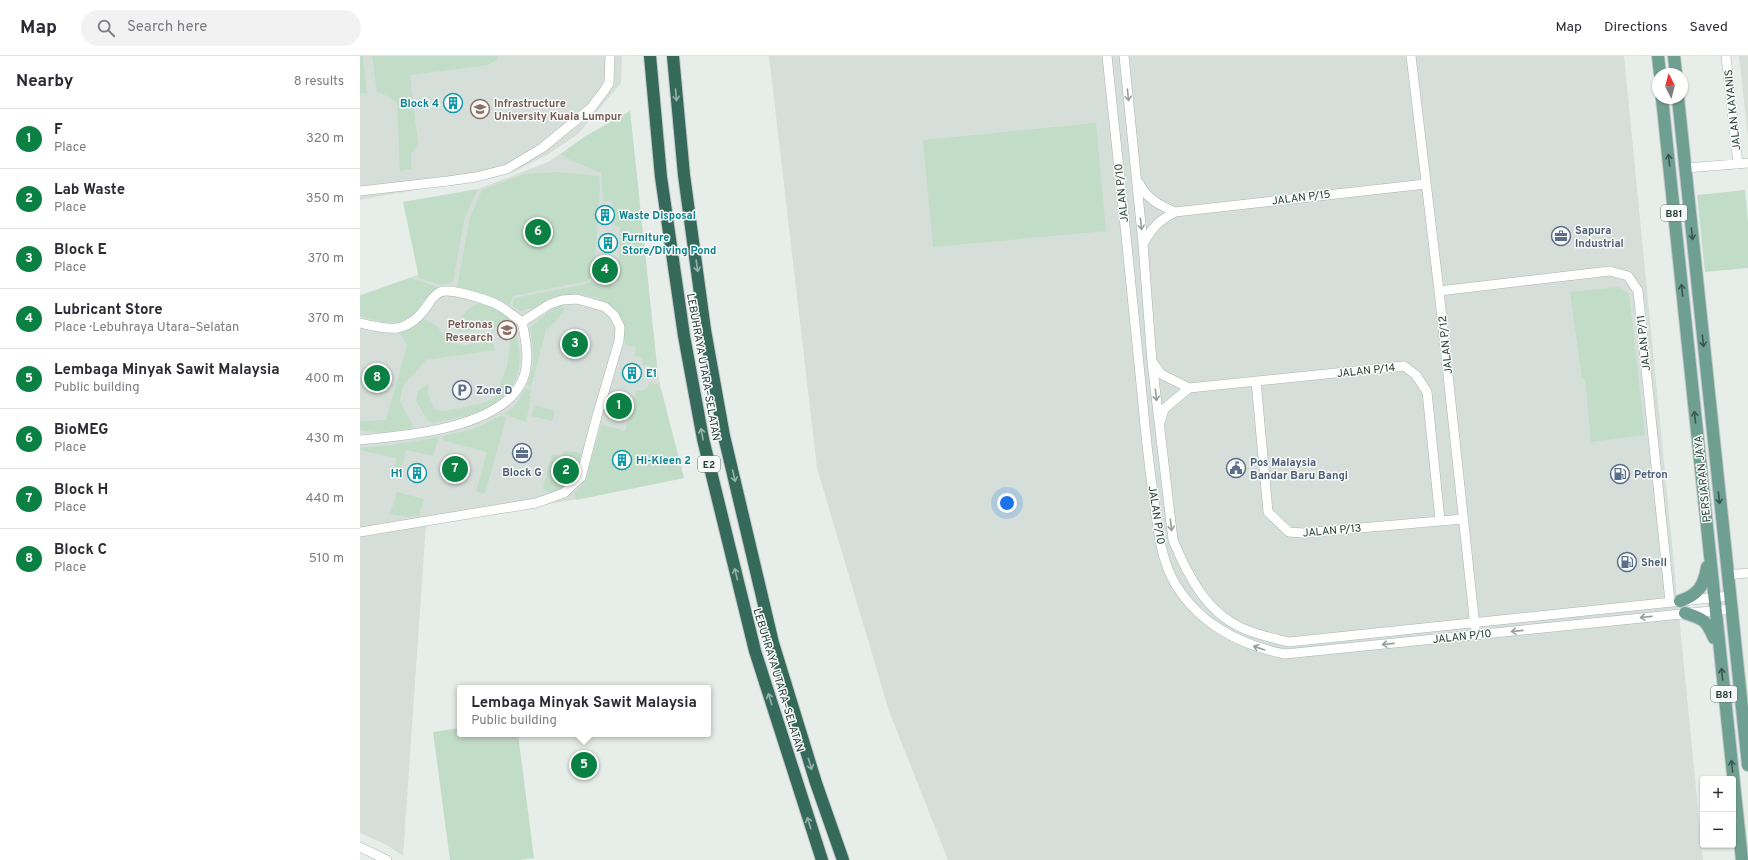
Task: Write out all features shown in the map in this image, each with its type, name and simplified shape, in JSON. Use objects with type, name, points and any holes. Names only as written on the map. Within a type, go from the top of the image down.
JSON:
[{"type":"highway","name":"LEBUHRAYA UTARA–SELATAN","points":[[650,56],[662,185],[684,336],[703,439],[755,651],[822,860]]},
{"type":"highway","name":"LEBUHRAYA UTARA–SELATAN","points":[[673,56],[684,175],[705,330],[724,436],[773,643],[816,783],[843,860]]},
{"type":"main road","points":[[1658,56],[1659,68]]},
{"type":"main road","points":[[1674,56],[1675,68]]},
{"type":"main road","name":"PERSIARAN JAYA","points":[[1663,104],[1713,598],[1742,860]]},
{"type":"main road","name":"PERSIARAN JAYA","points":[[1679,104],[1748,765]]},
{"type":"main road","points":[[1675,602],[1695,594],[1702,587],[1705,579],[1709,553]]},
{"type":"main road","points":[[1685,613],[1704,620],[1708,624],[1719,648]]},
{"type":"street","points":[[360,191],[448,182],[476,177],[506,169],[542,148],[591,108],[609,83],[610,56]]},
{"type":"street","name":"JALAN P/10","points":[[1107,56],[1148,455],[1160,545],[1172,578],[1186,600],[1208,621],[1233,638],[1262,649],[1286,654],[1731,609]]},
{"type":"street","name":"JALAN P/10","points":[[1124,56],[1144,244],[1152,362],[1173,540],[1181,561],[1197,590],[1217,612],[1241,628],[1264,636],[1289,642],[1730,596]]},
{"type":"street","name":"JALAN P/12","points":[[1411,56],[1439,291],[1475,635]]},
{"type":"street","name":"JALAN KAYANIS","points":[[1726,56],[1738,164]]},
{"type":"street","points":[[1686,168],[1748,163]]},
{"type":"street","points":[[1136,178],[1143,191],[1151,200],[1175,212]]},
{"type":"street","name":"JALAN P/15","points":[[1144,244],[1155,225],[1175,212],[1426,184]]},
{"type":"street","name":"JALAN P/11","points":[[1439,291],[1610,271],[1628,276],[1638,291],[1675,602]]},
{"type":"street","points":[[360,323],[387,329],[400,328],[411,323],[424,310],[429,301],[440,292],[455,292],[493,303],[511,313],[522,322],[526,343],[526,363],[523,379],[513,396],[497,410],[472,420],[428,431],[394,437],[360,440]]},
{"type":"street","points":[[360,532],[536,504],[568,491],[581,476],[605,388],[620,341],[620,327],[614,315],[605,307],[577,299],[562,300],[550,304],[522,322]]},
{"type":"street","points":[[1152,362],[1161,374],[1189,388],[1164,409],[1160,426]]},
{"type":"street","name":"JALAN P/14","points":[[1189,388],[1404,366],[1416,375],[1427,392],[1440,520]]},
{"type":"street","name":"JALAN P/13","points":[[1256,381],[1268,512],[1288,532],[1303,534],[1463,519]]},
{"type":"street","points":[[1727,575],[1748,573]]},
{"type":"street","points":[[360,847],[388,860]]},
{"type":"shaded area","name":"Infrastructure University Kuala Lumpur","points":[[360,56],[622,56],[621,83],[578,134],[547,155],[513,172],[360,200]]},
{"type":"shaded area","points":[[769,56],[1624,56],[1700,829],[1700,848],[1702,848],[1703,860],[948,860],[889,711],[817,468]]},
{"type":"shaded area","points":[[1739,56],[1748,56],[1748,138]]},
{"type":"shaded area","name":"Petronas Research","points":[[630,111],[657,366],[661,389],[684,478],[567,501],[426,523],[403,856],[387,845],[360,833],[360,295],[420,274],[403,202],[478,189],[548,162],[582,139]]},
{"type":"green space","points":[[360,56],[363,56],[367,93],[360,94]]},
{"type":"green space","points":[[372,56],[498,56],[498,59],[488,65],[410,75],[418,144],[411,154],[411,169],[400,171],[397,103],[387,96],[377,92]]},
{"type":"green space","points":[[630,111],[657,366],[654,380],[650,377],[649,366],[643,365],[642,357],[635,356],[636,347],[625,345],[622,322],[613,307],[597,298],[583,295],[566,295],[547,300],[537,307],[520,311],[512,306],[514,298],[591,282],[600,286],[618,284],[620,228],[614,225],[612,201],[603,201],[601,173],[566,158],[561,154],[584,137]]},
{"type":"green space","points":[[1096,123],[1106,231],[933,247],[923,140]]},
{"type":"green space","points":[[559,172],[599,176],[600,189],[594,276],[587,281],[513,296],[510,305],[491,296],[457,287],[470,217],[482,190],[525,174]]},
{"type":"green space","points":[[478,189],[465,216],[453,282],[439,285],[419,278],[403,202]]},
{"type":"green space","points":[[1745,190],[1748,222],[1748,268],[1705,272],[1697,195]]},
{"type":"green space","points":[[411,278],[441,288],[424,300],[416,314],[399,322],[388,323],[360,316],[360,296]]},
{"type":"green space","points":[[1618,287],[1629,294],[1645,435],[1591,442],[1585,379],[1582,379],[1570,292]]},
{"type":"green space","points":[[480,303],[502,314],[509,319],[513,326],[520,357],[514,383],[504,398],[490,408],[465,416],[432,423],[428,421],[416,401],[418,391],[428,383],[428,393],[434,409],[443,411],[461,408],[486,402],[495,397],[507,367],[510,345],[508,335],[497,327],[460,332],[455,329],[465,313],[471,307]]},
{"type":"green space","points":[[560,305],[565,309],[556,321],[545,330],[531,387],[527,385],[531,375],[533,359],[530,327],[547,313]]},
{"type":"green space","points":[[423,318],[438,327],[444,337],[456,344],[466,345],[493,340],[495,350],[426,360],[403,386],[400,401],[414,428],[380,433],[360,430],[360,421],[386,420],[407,346],[400,333]]},
{"type":"green space","points":[[650,383],[657,384],[661,389],[684,478],[576,500],[574,494],[586,479],[601,425],[625,431],[636,391],[645,390]]},
{"type":"green space","points":[[526,388],[532,390],[529,395],[531,397],[526,422],[504,414],[513,408]]},
{"type":"green space","points":[[535,405],[555,411],[552,421],[531,416]]},
{"type":"green space","points":[[502,415],[506,418],[485,494],[476,491],[487,452],[442,440],[443,436],[473,429]]},
{"type":"green space","points":[[439,437],[433,456],[406,450],[401,471],[394,469],[396,458],[360,450],[360,448],[392,445]]},
{"type":"green space","points":[[564,451],[583,453],[576,477],[567,488],[550,493],[543,488],[552,454],[561,456]]},
{"type":"green space","points":[[397,492],[424,499],[419,516],[406,517],[390,514]]},
{"type":"green space","points":[[457,728],[457,737],[518,737],[534,858],[520,860],[450,860],[433,732]]},
{"type":"place","name":"Block 4","points":[[453,103]]},
{"type":"place","name":"Infrastructure University Kuala Lumpur","points":[[480,109]]},
{"type":"place","name":"Waste Disposal","points":[[605,215]]},
{"type":"place","name":"BioMEG","points":[[538,232]]},
{"type":"place","name":"Sapura Industrial","points":[[1561,236]]},
{"type":"place","name":"Furniture Store/Diving Pond","points":[[608,243]]},
{"type":"place","name":"Lubricant Store","points":[[605,270]]},
{"type":"place","name":"Petronas Research","points":[[507,330]]},
{"type":"place","name":"Block E","points":[[575,344]]},
{"type":"place","name":"E1","points":[[632,373]]},
{"type":"place","name":"Block C","points":[[377,378]]},
{"type":"place","name":"Zone D","points":[[462,390]]},
{"type":"place","name":"F","points":[[619,406]]},
{"type":"place","name":"Block G","points":[[522,453]]},
{"type":"place","name":"Hi-Kleen 2","points":[[622,460]]},
{"type":"place","name":"Pos Malaysia Bandar Baru Bangi","points":[[1236,468]]},
{"type":"place","name":"Block H","points":[[455,469]]},
{"type":"place","name":"Lab Waste","points":[[566,471]]},
{"type":"place","name":"H1","points":[[417,473]]},
{"type":"place","name":"Petron","points":[[1620,474]]},
{"type":"place","name":"Shell","points":[[1627,562]]},
{"type":"place","name":"Lembaga Minyak Sawit Malaysia","points":[[584,765]]}]
